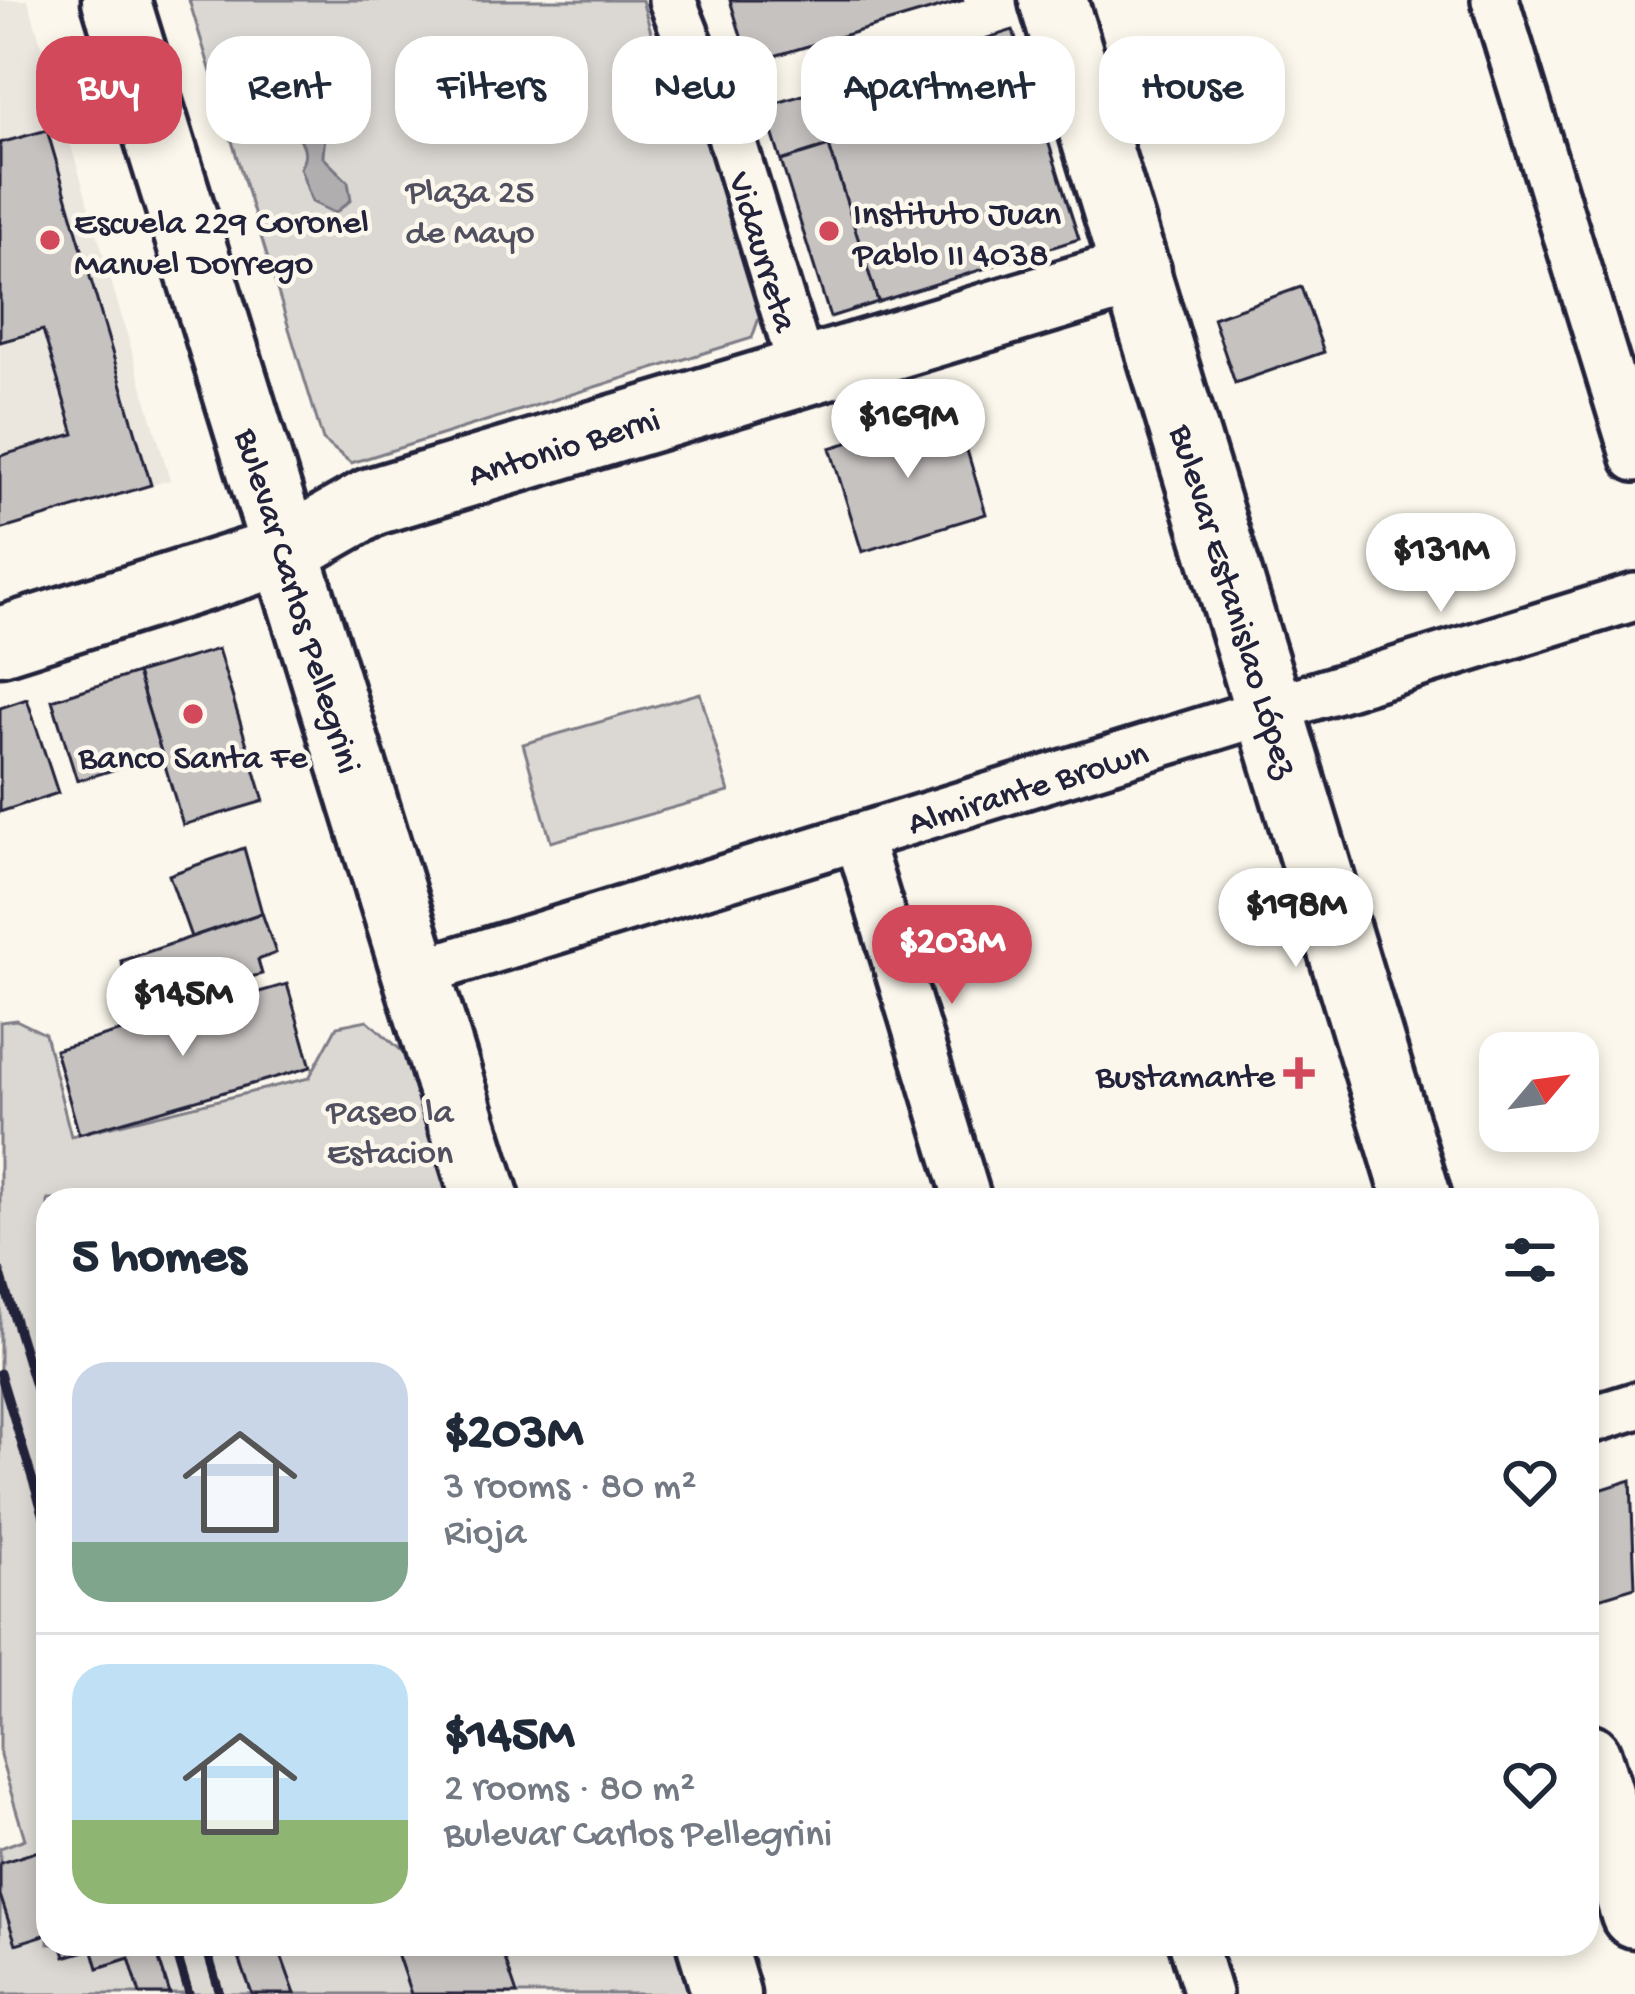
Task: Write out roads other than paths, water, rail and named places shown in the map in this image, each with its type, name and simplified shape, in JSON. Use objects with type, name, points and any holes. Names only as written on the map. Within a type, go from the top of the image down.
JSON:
[{"type":"street","name":"Bulevar Carlos Pellegrini","points":[[116,0],[483,1188]]},
{"type":"street","name":"Vidaurreta","points":[[672,0],[697,63],[718,92],[803,372]]},
{"type":"street","name":"Bulevar Estanislao López","points":[[1053,0],[1414,1188]]},
{"type":"street","points":[[1495,0],[1635,458]]},
{"type":"street","name":"Antonio Berni","points":[[0,641],[285,551],[370,502],[1137,272]]},
{"type":"street","name":"Almirante Brown","points":[[418,973],[1635,598]]},
{"type":"street","points":[[858,838],[964,1188]]},
{"type":"street","points":[[1599,1416],[1635,1406]]},
{"type":"street","points":[[1599,1796],[1635,1914]]},
{"type":"street","points":[[715,1956],[726,1994]]},
{"type":"street","points":[[1197,1956],[1208,1994]]},
{"type":"railway","points":[[0,1271],[36,1390]]},
{"type":"railway","points":[[0,1373],[36,1491]]},
{"type":"railway","points":[[178,1956],[189,1994]]},
{"type":"railway","points":[[209,1956],[220,1994]]},
{"type":"place","name":"Instituto Juan Pablo II 4038","points":[[829,231]]},
{"type":"place","name":"Escuela 229 Coronel Manuel Dorrego","points":[[50,240]]},
{"type":"place","name":"Banco Santa Fe","points":[[193,714]]},
{"type":"place","name":"Bustamante","points":[[1299,1073]]},
{"type":"park label","name":"Plaza 25 de Mayo","points":[[470,208]]},
{"type":"park label","name":"Paseo la Estacion","points":[[390,1128]]}]
